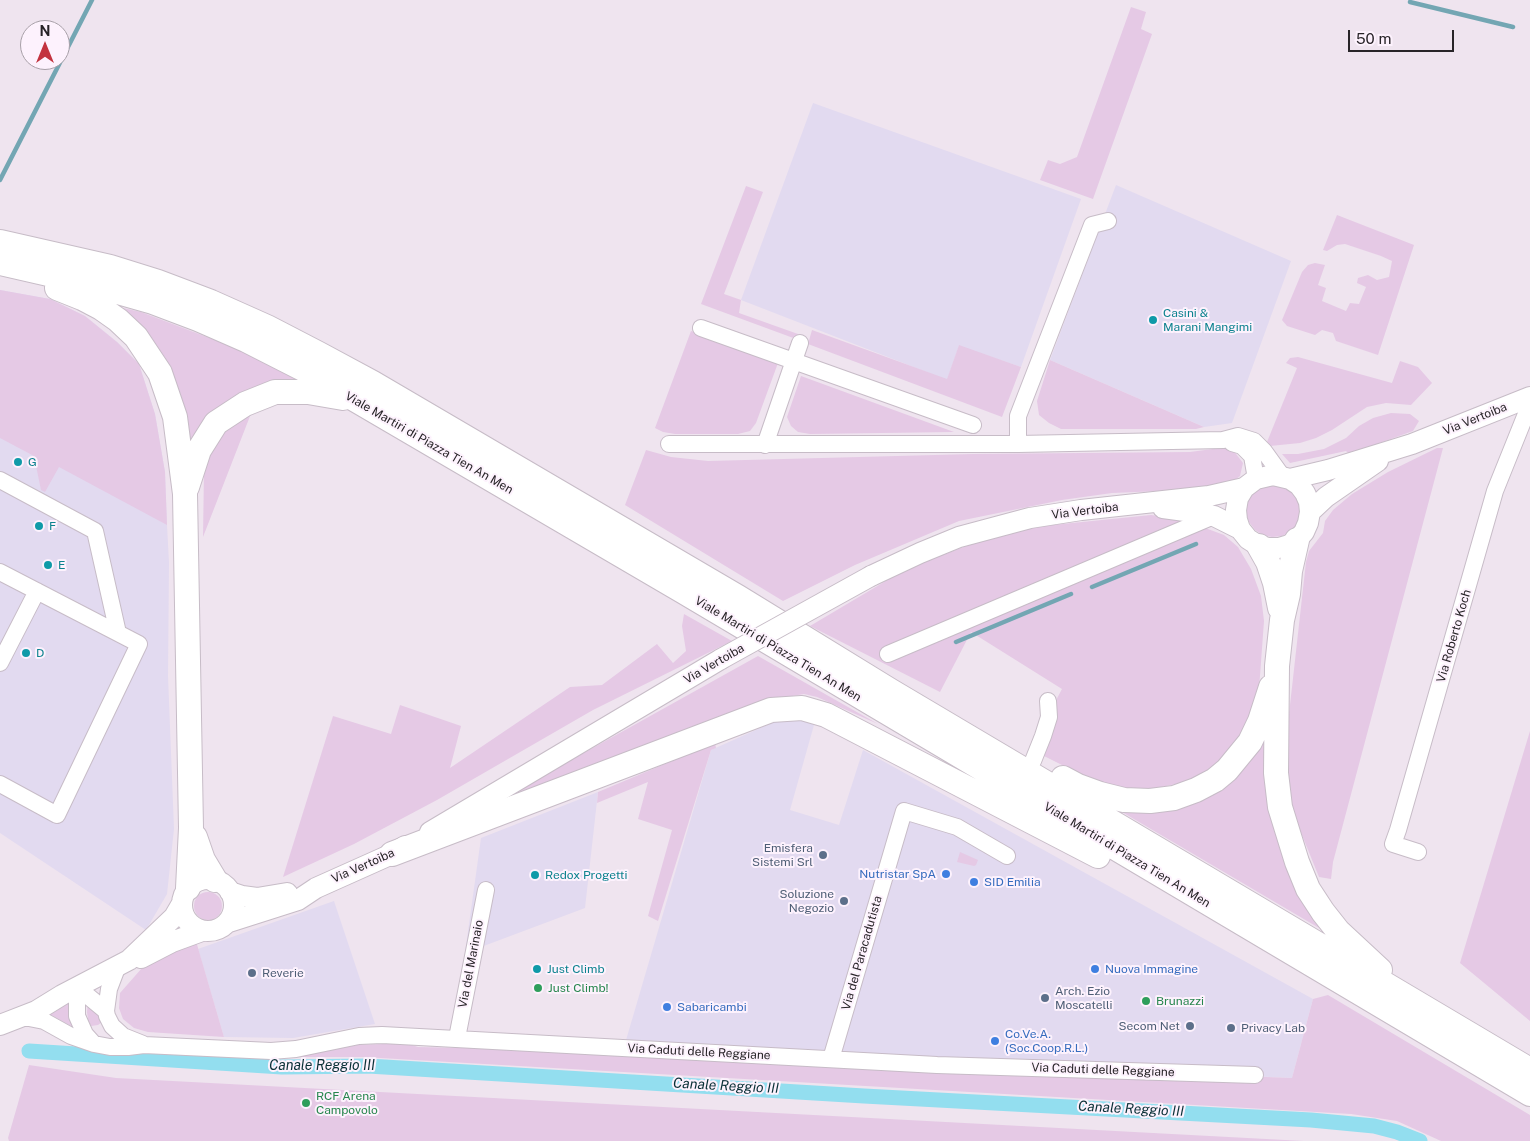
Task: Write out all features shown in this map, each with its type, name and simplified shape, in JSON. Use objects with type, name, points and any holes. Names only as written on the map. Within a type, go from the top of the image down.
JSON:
[{"type":"highway","name":"Viale Martiri di Piazza Tien An Men","points":[[0,242],[110,267],[211,302],[267,327],[372,383],[730,592],[891,691],[1530,1070]]},
{"type":"highway","name":"Viale Martiri di Piazza Tien An Men","points":[[0,263],[88,283],[153,302],[246,340],[301,368],[1530,1094]]},
{"type":"highway","points":[[0,274],[57,288],[82,298],[118,320],[136,338],[160,373],[168,394],[174,417],[185,494],[191,828],[185,897]]},
{"type":"highway","points":[[185,494],[199,450],[216,423],[245,404],[275,392],[308,392],[358,401]]},
{"type":"highway","points":[[1297,540],[1282,620],[1277,666],[1278,710],[1276,746],[1277,790],[1280,807],[1297,862],[1308,889],[1322,912],[1338,931],[1377,966],[1406,996]]},
{"type":"highway","points":[[1259,546],[1268,562],[1275,583],[1282,620]]},
{"type":"highway","points":[[891,691],[950,713],[1078,786],[1124,800],[1150,801],[1174,798],[1196,790],[1227,770],[1250,742],[1260,721],[1277,666]]},
{"type":"highway","points":[[392,854],[771,710],[802,708],[826,715],[1153,884],[1233,918]]},
{"type":"highway","points":[[191,828],[203,860],[223,886]]},
{"type":"main road","name":"Via Vertoiba","points":[[6,1018],[36,1011],[123,964],[145,958],[172,942],[202,931],[216,930],[229,922],[298,900],[316,888],[392,854],[721,660],[871,576],[920,553],[982,530],[1056,513],[1209,496],[1250,483],[1264,476],[1286,477],[1328,470],[1391,451],[1530,397]]},
{"type":"main road","name":"Via Vertoiba","points":[[1297,540],[1304,532],[1310,512],[1326,497],[1391,451]]},
{"type":"main road","points":[[1286,477],[1299,485],[1305,493],[1309,502],[1310,512]]},
{"type":"main road","points":[[1240,529],[1236,510],[1238,498],[1250,483]]},
{"type":"main road","name":"Via Vertoiba","points":[[1136,505],[1214,516],[1240,529],[1248,539],[1259,546]]},
{"type":"main road","points":[[1259,546],[1279,548],[1297,540]]},
{"type":"main road","name":"Via Vertoiba","points":[[123,964],[174,917],[185,897],[200,880],[223,886],[242,896],[257,898],[278,896],[316,888]]},
{"type":"main road","points":[[223,886],[234,899],[233,914],[229,922]]},
{"type":"main road","points":[[185,897],[183,914],[187,922],[194,928],[202,931]]},
{"type":"street","points":[[1018,444],[1018,416],[1092,224],[1108,221]]},
{"type":"street","points":[[702,328],[974,425]]},
{"type":"street","points":[[765,445],[800,343]]},
{"type":"street","name":"Via Roberto Koch","points":[[1418,852],[1392,844],[1495,491],[1530,404]]},
{"type":"street","points":[[669,444],[1018,444],[1222,440],[1238,436],[1254,441],[1286,477]]},
{"type":"street","points":[[1222,440],[1242,446],[1252,456],[1250,483]]},
{"type":"street","points":[[0,480],[95,531],[118,633]]},
{"type":"street","points":[[888,654],[1214,516]]},
{"type":"street","points":[[0,572],[139,644],[57,815],[0,784]]},
{"type":"street","points":[[0,663],[37,591]]},
{"type":"street","points":[[1033,761],[1044,736],[1049,717],[1048,701]]},
{"type":"street","name":"Via del Paracadutista","points":[[831,1059],[904,811],[957,827],[1007,856]]},
{"type":"street","name":"Via del Marinaio","points":[[457,1038],[486,890]]},
{"type":"street","points":[[70,991],[77,1016],[85,1034],[94,1044],[108,1017],[109,990],[123,964]]},
{"type":"street","name":"Via Caduti delle Reggiane","points":[[70,991],[108,1017],[123,1036],[144,1045]]},
{"type":"street","name":"Via Caduti delle Reggiane","points":[[6,1018],[30,1018],[44,1021],[71,1036],[94,1044],[128,1047],[144,1045],[271,1051],[296,1049],[359,1036],[382,1035],[937,1065],[1255,1075]]},
{"type":"shaded area","points":[[1131,7],[1146,12],[1141,29],[1152,34],[1093,199],[1040,180],[1048,160],[1060,164],[1077,157]]},
{"type":"shaded area","points":[[813,103],[1081,199],[1021,367],[959,346],[947,380],[741,300]]},
{"type":"shaded area","points":[[1116,185],[1291,261],[1232,423],[1204,427],[1050,360]]},
{"type":"shaded area","points":[[746,186],[763,192],[724,294],[741,300],[739,313],[798,334],[796,339],[701,304]]},
{"type":"shaded area","points":[[1337,215],[1414,245],[1378,355],[1336,341],[1333,333],[1322,330],[1315,335],[1287,326],[1282,320],[1302,272],[1308,265],[1315,263],[1325,265],[1318,285],[1326,288],[1322,301],[1346,311],[1350,303],[1359,304],[1366,287],[1357,283],[1358,278],[1368,275],[1377,280],[1389,277],[1392,261],[1381,256],[1345,244],[1337,245],[1327,251],[1323,250]]},
{"type":"shaded area","points":[[0,290],[50,299],[85,316],[117,342],[139,364],[155,414],[165,472],[169,563],[168,676],[174,829],[167,894],[146,930],[0,833]]},
{"type":"shaded area","points":[[0,290],[50,299],[85,316],[117,342],[139,364],[155,414],[165,472],[167,525],[59,467],[45,492],[41,490],[34,456],[0,438]]},
{"type":"shaded area","points":[[114,306],[141,312],[228,345],[313,385],[277,384],[188,456]]},
{"type":"shaded area","points":[[812,330],[947,379],[959,345],[1021,367],[1002,417],[808,344]]},
{"type":"shaded area","points":[[691,331],[778,363],[756,423],[750,431],[738,434],[675,434],[663,432],[655,428]]},
{"type":"shaded area","points":[[1298,357],[1392,383],[1400,361],[1418,367],[1432,383],[1411,405],[1386,403],[1367,407],[1316,438],[1300,443],[1270,446],[1267,442],[1297,368],[1286,363],[1290,358]]},
{"type":"shaded area","points":[[1050,360],[1204,427],[1196,429],[1061,429],[1039,415],[1037,401]]},
{"type":"shaded area","points":[[801,376],[954,432],[810,434],[798,432],[791,426],[787,417]]},
{"type":"shaded area","points":[[252,411],[203,537],[204,471],[211,449],[225,430]]},
{"type":"shaded area","points":[[1391,413],[1410,414],[1419,421],[1413,431],[1349,454],[1346,451],[1290,463],[1282,454],[1298,454],[1324,449],[1346,438],[1359,426],[1373,418]]},
{"type":"shaded area","points":[[1220,448],[1233,450],[1243,463],[1240,476],[1231,483],[1210,489],[1112,493],[1062,500],[959,521],[855,565],[783,601],[625,505],[646,450],[671,457],[708,461],[973,454],[1190,452]]},
{"type":"shaded area","points":[[1437,448],[1443,448],[1333,862],[1331,879],[1319,877],[1293,813],[1287,757],[1289,714],[1306,562],[1309,551],[1323,533],[1325,521],[1333,510],[1352,494],[1388,472]]},
{"type":"shaded area","points":[[1273,482],[1296,492],[1302,509],[1297,525],[1290,532],[1282,536],[1272,537],[1263,535],[1255,530],[1249,522],[1246,513],[1250,495],[1257,488]]},
{"type":"shaded area","points":[[1151,515],[1181,519],[1224,535],[1238,547],[1251,569],[1261,596],[1264,621],[1258,703],[1246,732],[1216,767],[1190,781],[1152,789],[1122,788],[1084,776],[1030,749],[1062,689],[971,632],[940,692],[810,626],[906,569],[987,538],[1033,527]]},
{"type":"shaded area","points":[[684,614],[732,641],[593,710],[437,800],[354,844],[283,877],[333,716],[391,734],[400,705],[461,726],[450,768],[570,687],[602,685],[657,644],[673,663],[686,651],[682,626]]},
{"type":"shaded area","points":[[758,656],[878,724],[817,697],[804,694],[775,699],[458,823]]},
{"type":"shaded area","points":[[1272,706],[1269,780],[1336,938],[1105,802],[1180,805]]},
{"type":"shaded area","points":[[802,719],[814,725],[790,810],[839,825],[863,750],[1313,999],[1292,1078],[624,1047],[711,750],[776,721]]},
{"type":"shaded area","points":[[1530,731],[1530,1021],[1460,963]]},
{"type":"shaded area","points":[[715,743],[716,748],[711,750],[658,921],[648,916],[672,830],[638,819],[648,782],[597,803],[598,792]]},
{"type":"shaded area","points":[[598,792],[585,908],[465,953],[481,838]]},
{"type":"shaded area","points":[[960,852],[978,860],[976,865],[957,862]]},
{"type":"shaded area","points":[[208,892],[218,896],[222,906],[218,916],[208,920],[198,916],[194,906],[198,896]]},
{"type":"shaded area","points":[[334,901],[375,1024],[293,1038],[224,1037],[198,949]]},
{"type":"shaded area","points":[[196,941],[224,1037],[148,1032],[134,1028],[123,1019],[119,1008],[120,993],[142,968],[154,960]]},
{"type":"shaded area","points":[[1328,995],[1530,1115],[1530,1141],[1441,1141],[1397,1121],[1351,1114],[363,1057],[294,1057],[357,1045],[406,1043],[418,1047],[462,1048],[473,1046],[1292,1078],[1313,999]]},
{"type":"shaded area","points":[[73,1000],[80,1031],[53,1016],[41,1014]]},
{"type":"shaded area","points":[[88,1001],[98,1006],[102,1022],[98,1025],[91,1026],[88,1019]]},
{"type":"shaded area","name":"RCF Arena Campovolo","points":[[29,1065],[116,1078],[1304,1141],[9,1141],[8,1138]]},
{"type":"waterway","points":[[0,180],[92,0]]},
{"type":"waterway","points":[[1410,2],[1513,27]]},
{"type":"waterway","points":[[1092,587],[1196,544]]},
{"type":"waterway","points":[[956,642],[1071,594]]},
{"type":"waterway","name":"Canale Reggio III","points":[[29,1051],[282,1067],[368,1066],[864,1096],[1311,1120],[1374,1126],[1420,1141]]},
{"type":"place","name":"Casini & Marani Mangimi","points":[[1153,320]]},
{"type":"place","name":"G","points":[[18,462]]},
{"type":"place","name":"F","points":[[39,526]]},
{"type":"place","name":"E","points":[[48,565]]},
{"type":"place","name":"D","points":[[26,653]]},
{"type":"place","name":"Emisfera Sistemi Srl","points":[[823,855]]},
{"type":"place","name":"Nutristar SpA","points":[[946,874]]},
{"type":"place","name":"Redox Progetti","points":[[535,875]]},
{"type":"place","name":"SID Emilia","points":[[974,882]]},
{"type":"place","name":"Soluzione Negozio","points":[[844,901]]},
{"type":"place","name":"Just Climb","points":[[537,969]]},
{"type":"place","name":"Nuova Immagine","points":[[1095,969]]},
{"type":"place","name":"Reverie","points":[[252,973]]},
{"type":"place","name":"Just Climb!","points":[[538,988]]},
{"type":"place","name":"Arch. Ezio Moscatelli","points":[[1045,998]]},
{"type":"place","name":"Brunazzi","points":[[1146,1001]]},
{"type":"place","name":"Sabaricambi","points":[[667,1007]]},
{"type":"place","name":"Secom Net","points":[[1190,1026]]},
{"type":"place","name":"Privacy Lab","points":[[1231,1028]]},
{"type":"place","name":"Co.Ve.A. (Soc.Coop.R.L.)","points":[[995,1041]]},
{"type":"place","name":"RCF Arena Campovolo","points":[[306,1103]]}]
